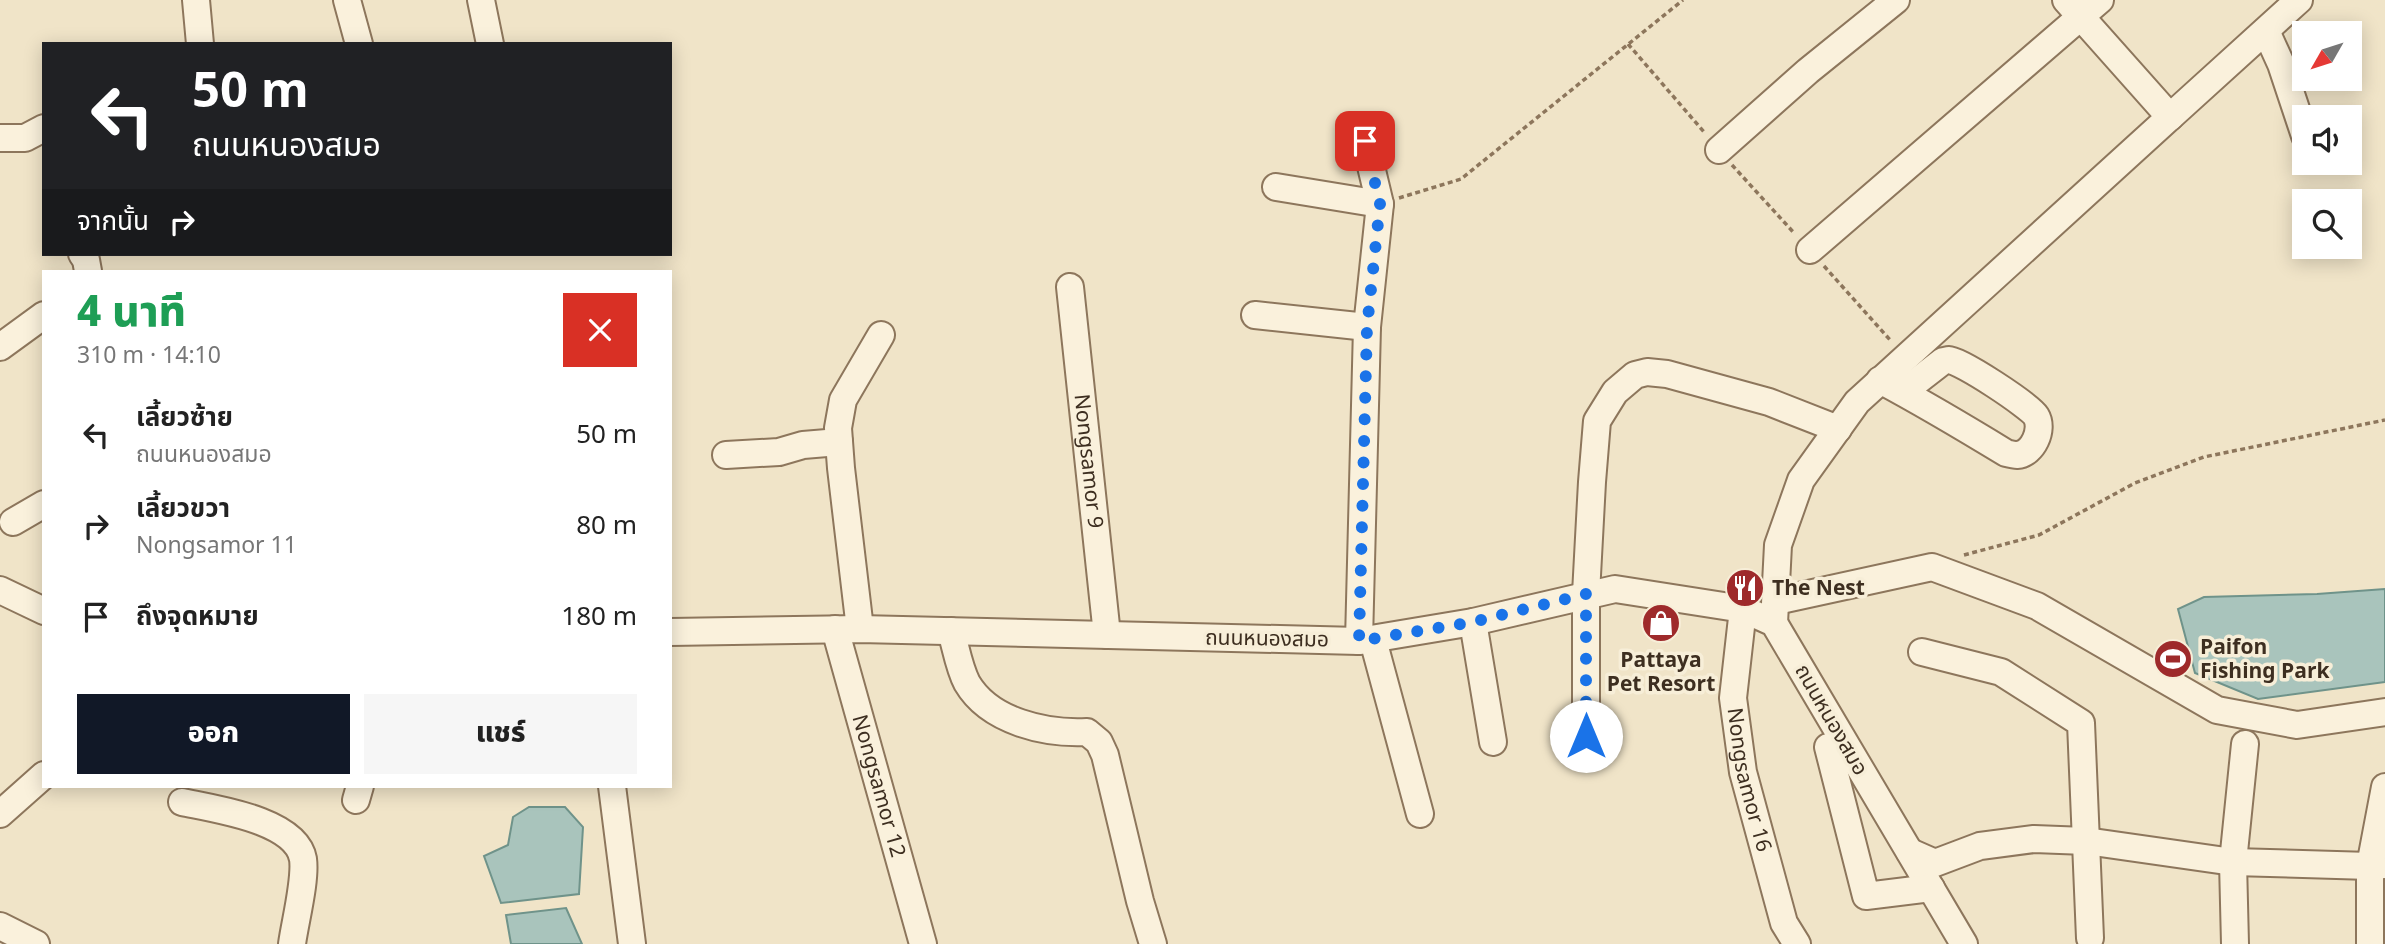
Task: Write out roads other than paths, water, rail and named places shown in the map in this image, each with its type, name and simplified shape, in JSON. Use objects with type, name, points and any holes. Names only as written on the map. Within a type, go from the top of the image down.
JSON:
[{"type":"street","points":[[196,0],[200,42]]},
{"type":"street","points":[[346,0],[358,42]]},
{"type":"street","points":[[481,0],[490,42]]},
{"type":"street","points":[[1719,150],[1808,71],[1896,0]]},
{"type":"street","points":[[1892,386],[1905,357],[2299,0]]},
{"type":"street","points":[[1810,250],[2082,6],[2170,117]]},
{"type":"street","points":[[2266,31],[2295,105]]},
{"type":"street","points":[[0,138],[25,138],[42,129]]},
{"type":"street","points":[[1365,141],[1380,204],[1367,327],[1366,641],[1420,814]]},
{"type":"street","points":[[1276,187],[1380,204]]},
{"type":"street","name":"Nongsamor 9","points":[[1070,287],[1107,635]]},
{"type":"street","points":[[1255,315],[1367,327]]},
{"type":"street","points":[[0,347],[42,316]]},
{"type":"street","name":"Nongsamor 12","points":[[881,335],[843,400],[838,428],[848,629],[923,944]]},
{"type":"street","points":[[1892,386],[2006,453],[2019,455],[2034,444],[2039,429],[2036,416],[1991,382],[1949,360],[1943,361],[1857,402],[1801,481],[1778,545],[1775,612],[1932,567],[2037,606],[2217,710],[2297,725],[2385,712]]},
{"type":"street","points":[[1586,736],[1586,594],[1597,421],[1615,392],[1635,375],[1647,372],[1667,374],[1769,402],[1838,429]]},
{"type":"street","points":[[726,455],[779,452],[803,445],[839,442]]},
{"type":"street","points":[[13,522],[42,505]]},
{"type":"street","name":"ถนนหนองสมอ","points":[[672,632],[848,629],[1366,641],[1473,622],[1615,589],[1775,612],[1839,736],[1964,944]]},
{"type":"street","points":[[0,590],[42,610]]},
{"type":"street","name":"Nongsamor 16","points":[[1744,609],[1733,698],[1744,772],[1784,923],[1797,944]]},
{"type":"street","points":[[1473,622],[1493,742]]},
{"type":"street","points":[[951,631],[966,681],[978,698],[993,709],[1035,729],[1062,733],[1087,732],[1099,742],[1105,755],[1153,944]]},
{"type":"street","points":[[1922,652],[2001,672],[2081,723],[2091,938]]},
{"type":"street","points":[[2235,944],[2233,862],[2245,744]]},
{"type":"street","points":[[1828,747],[1866,896],[1931,888]]},
{"type":"street","points":[[0,814],[42,777]]},
{"type":"street","points":[[2371,944],[2385,787]]},
{"type":"street","points":[[611,788],[632,944]]},
{"type":"street","points":[[183,802],[268,824],[285,833],[299,846],[303,868],[292,944]]},
{"type":"street","points":[[1910,852],[1934,863],[1980,846],[2035,839],[2086,841],[2233,862],[2378,865]]},
{"type":"street","points":[[0,926],[36,944]]},
{"type":"water","points":[[2385,589],[2385,682],[2258,699],[2195,673],[2178,609],[2204,597]]},
{"type":"water","points":[[529,807],[565,807],[583,827],[579,894],[501,903],[484,856],[508,845],[513,817]]},
{"type":"water","points":[[566,908],[582,944],[511,944],[506,915]]},
{"type":"place","name":"The Nest","points":[[1745,588]]},
{"type":"place","name":"Pattaya Pet Resort","points":[[1661,623]]},
{"type":"place","name":"Paifon Fishing Park","points":[[2173,659]]}]
